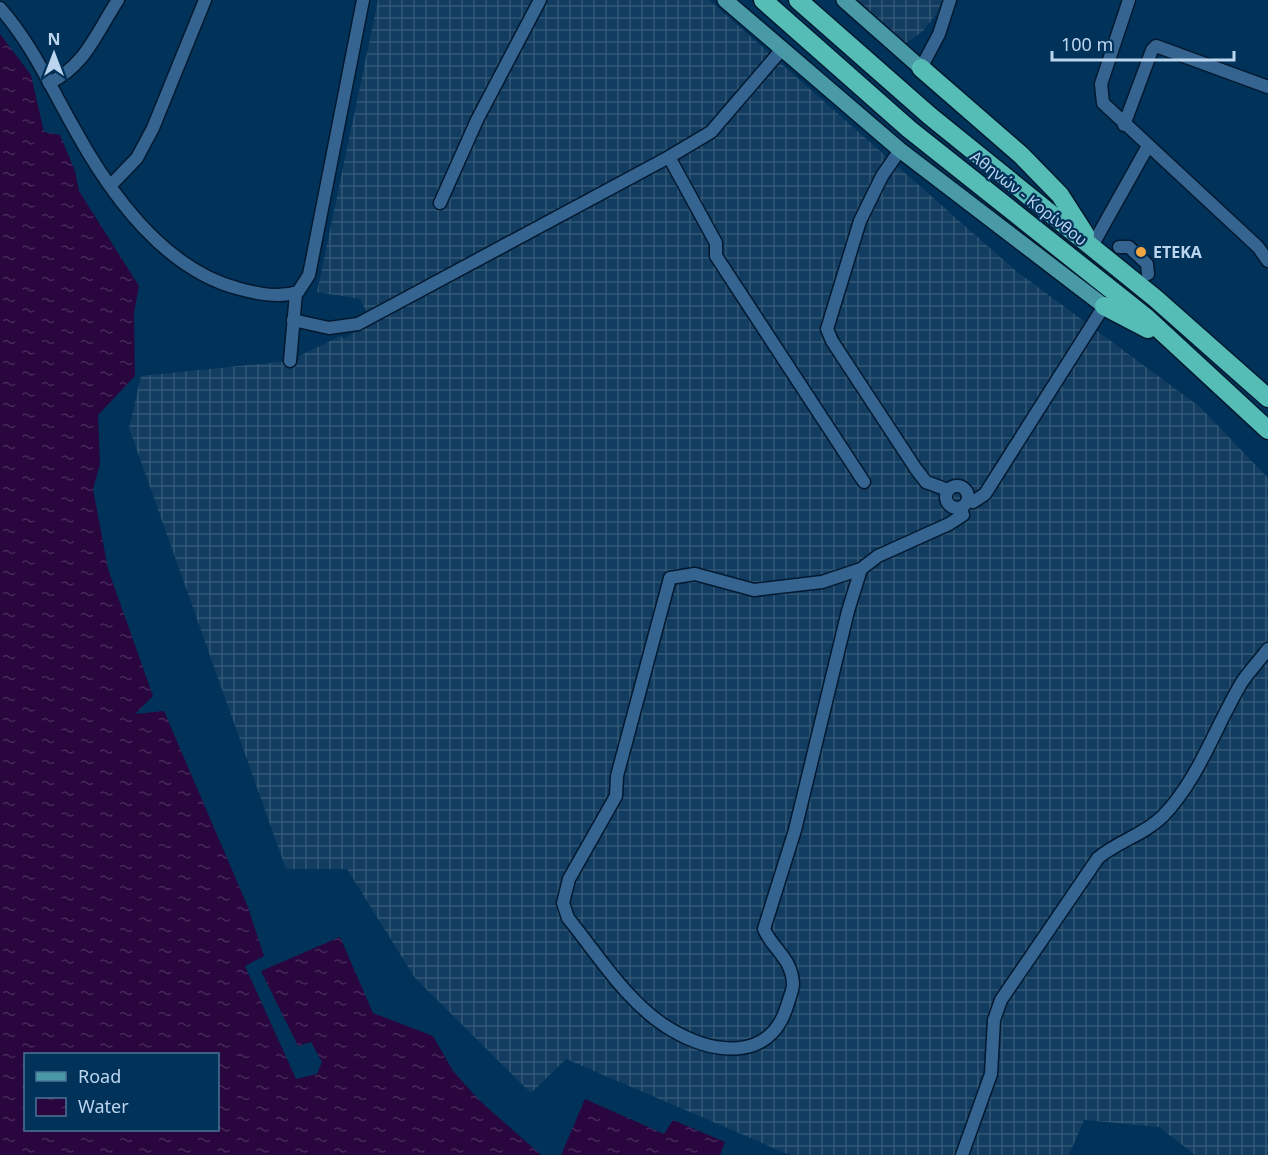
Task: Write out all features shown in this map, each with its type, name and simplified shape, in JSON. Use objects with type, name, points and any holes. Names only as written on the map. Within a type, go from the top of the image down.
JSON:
[{"type":"highway","name":"Αθηνών - Κορίνθου","points":[[763,0],[909,129],[1046,236],[1178,346],[1268,430]]},
{"type":"highway","name":"Αθηνών - Κορίνθου","points":[[798,0],[930,117],[1092,246],[1268,398]]},
{"type":"highway","points":[[921,68],[1021,155],[1060,195],[1092,246]]},
{"type":"highway","points":[[1104,306],[1178,346]]},
{"type":"main road","points":[[725,0],[900,150],[1104,306]]},
{"type":"main road","points":[[844,0],[921,68]]},
{"type":"street","points":[[49,82],[69,73],[84,55],[118,0]]},
{"type":"street","points":[[111,185],[137,158],[153,128],[205,0]]},
{"type":"street","points":[[0,8],[28,43],[83,145],[111,185],[163,246],[200,275],[254,292],[272,295],[296,293],[303,288],[309,272],[363,0]]},
{"type":"street","points":[[440,203],[477,120],[540,0]]},
{"type":"street","points":[[921,68],[939,34],[950,0]]},
{"type":"street","points":[[1129,0],[1100,90],[1106,106],[1263,247],[1268,261]]},
{"type":"street","points":[[1124,124],[1156,46],[1268,87]]},
{"type":"street","points":[[293,320],[329,328],[358,324],[669,157],[711,132],[783,48]]},
{"type":"street","points":[[1092,246],[1148,146]]},
{"type":"street","points":[[900,150],[882,176],[860,220],[827,329],[832,341],[926,482],[948,490],[955,486],[961,487],[967,492],[967,505]]},
{"type":"street","points":[[669,157],[716,243],[716,256],[864,482]]},
{"type":"street","points":[[1119,247],[1129,247],[1147,264],[1148,274]]},
{"type":"street","points":[[290,361],[296,293]]},
{"type":"street","points":[[861,569],[845,623],[795,830],[764,929],[770,945],[785,956],[793,984],[786,1010],[779,1029],[761,1040],[738,1050],[715,1049],[670,1029],[638,1002],[568,918],[563,903],[569,879],[616,796],[617,776],[670,578],[694,574],[754,590],[822,582],[861,569],[878,556],[949,524],[967,505],[985,494],[1104,306]]},
{"type":"street","points":[[948,490],[947,504],[952,507],[967,505]]},
{"type":"street","points":[[962,1155],[991,1074],[994,1020],[1001,1000],[1098,858],[1108,849],[1151,828],[1176,801],[1201,763],[1244,680],[1268,649]]},
{"type":"shaded area","points":[[378,0],[709,0],[1016,271],[1200,407],[1268,478],[1268,1155],[1195,1155],[1159,1127],[1084,1120],[1069,1155],[790,1155],[566,1059],[531,1093],[415,978],[347,869],[286,869],[129,428],[141,376],[299,360],[299,356],[341,336],[343,339],[372,322],[360,299],[317,292]]},
{"type":"shaded area","points":[[856,0],[942,0],[937,13],[922,32],[904,44]]},
{"type":"water","points":[[0,34],[31,75],[44,132],[60,135],[75,171],[79,191],[139,286],[134,313],[135,376],[98,415],[100,464],[93,489],[108,569],[153,696],[135,714],[164,711],[248,907],[264,956],[245,966],[296,1079],[317,1074],[322,1062],[311,1042],[298,1046],[261,971],[340,937],[373,1013],[433,1036],[453,1071],[480,1101],[541,1155],[0,1155]]},
{"type":"water","points":[[585,1099],[664,1134],[673,1120],[725,1142],[720,1155],[561,1155]]},
{"type":"place","name":"ΕΤΕΚΑ","points":[[1141,252]]}]
